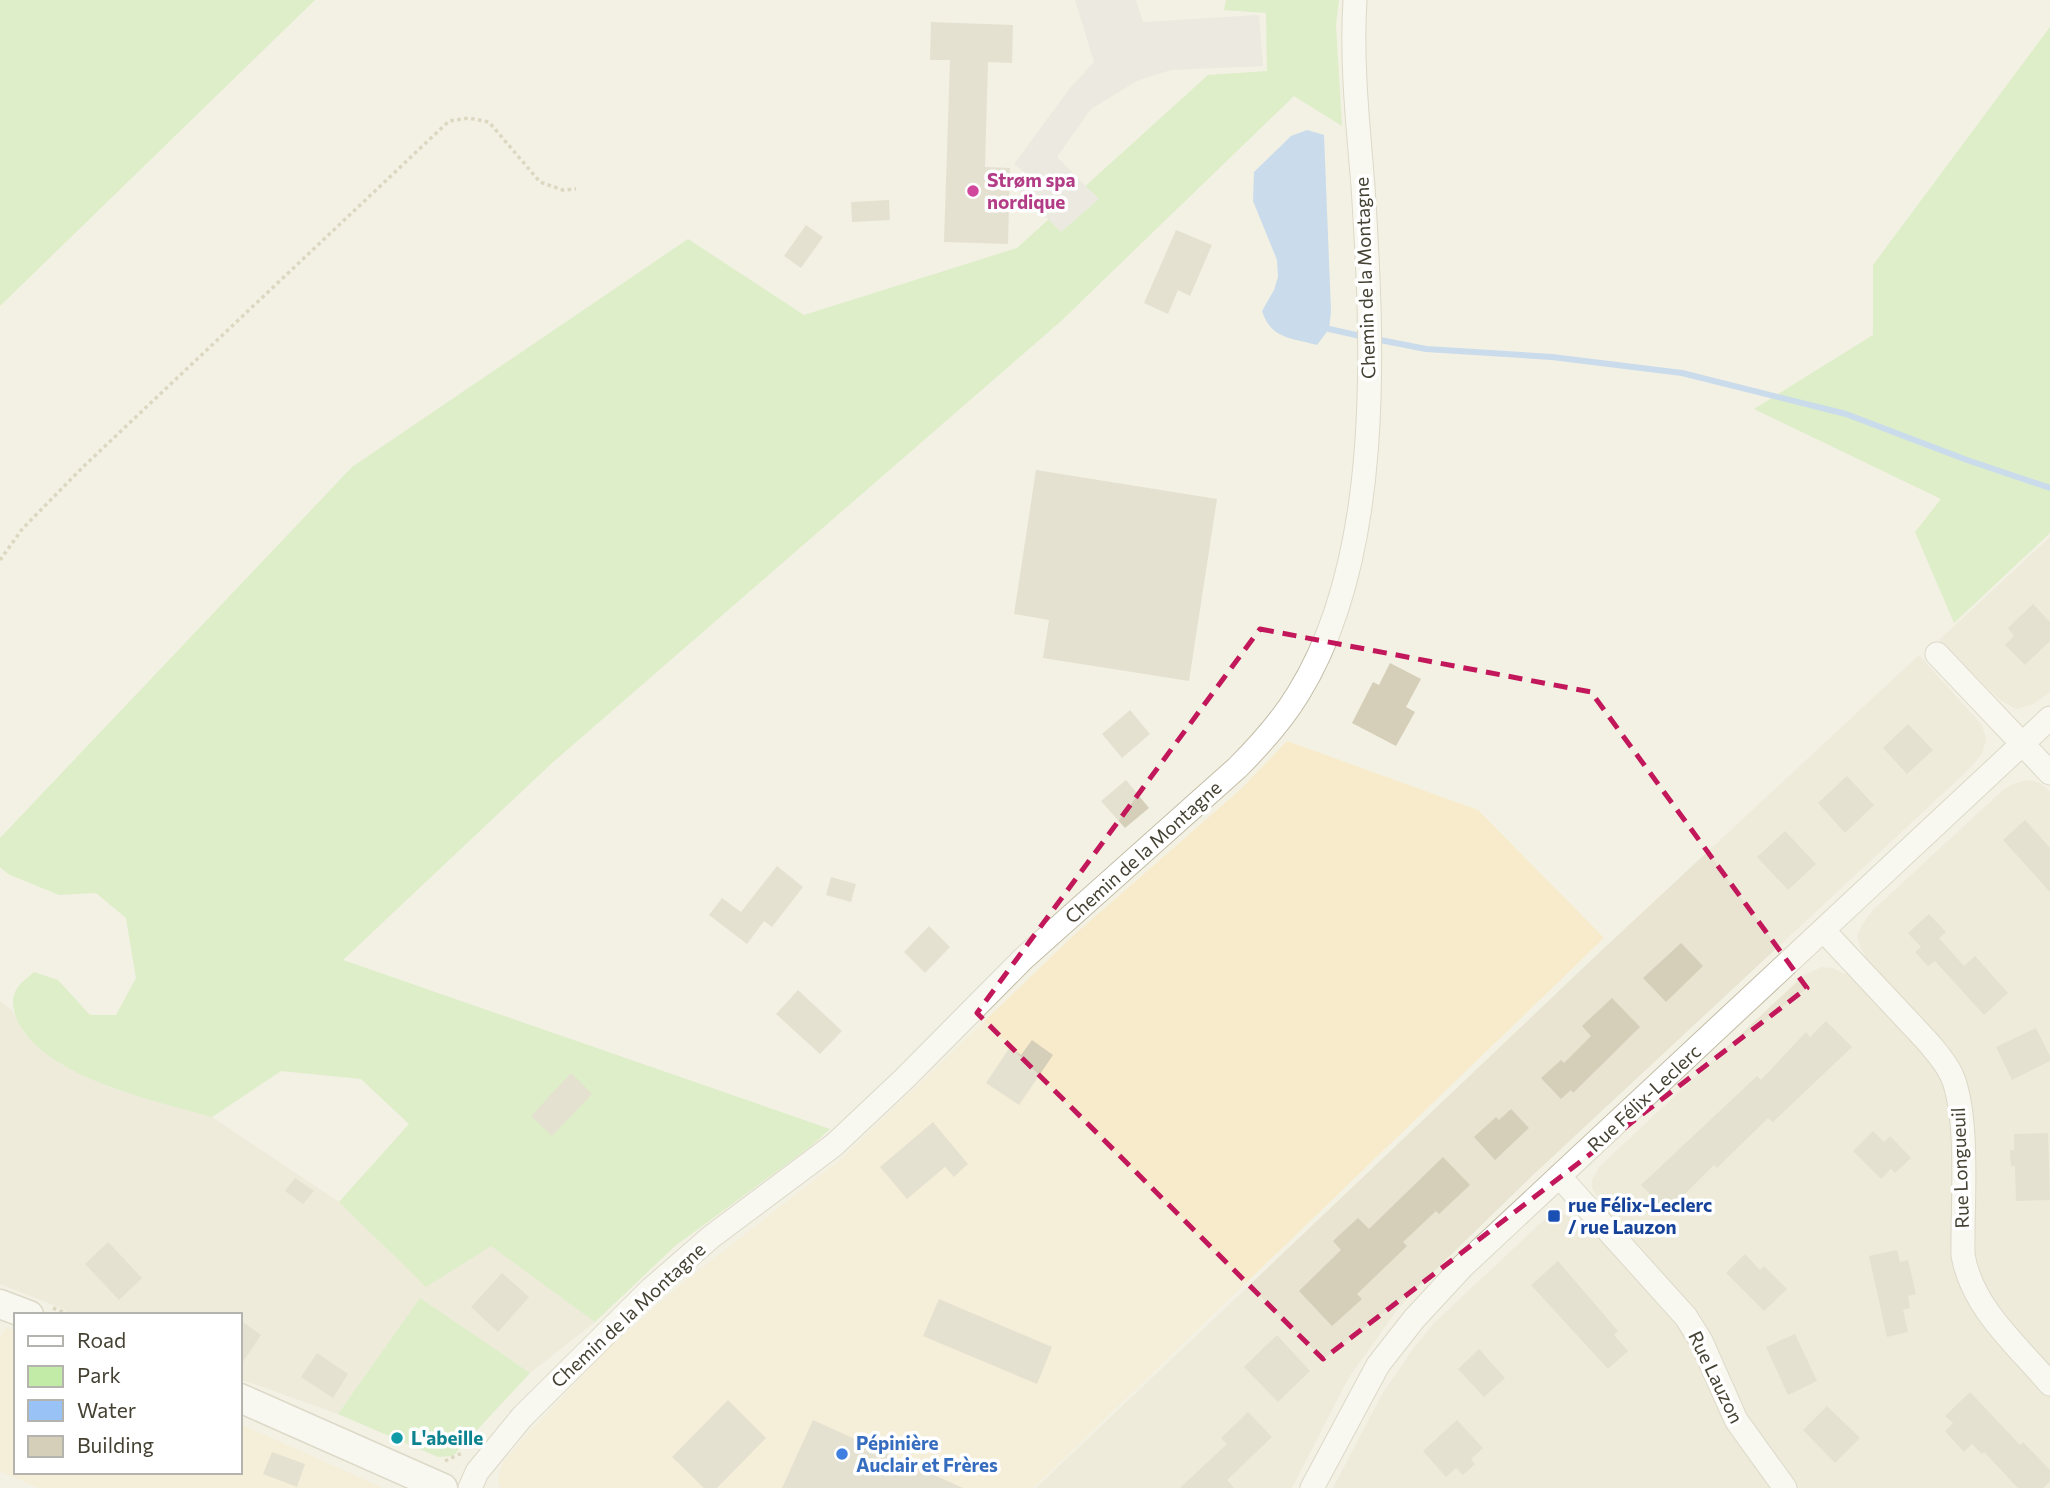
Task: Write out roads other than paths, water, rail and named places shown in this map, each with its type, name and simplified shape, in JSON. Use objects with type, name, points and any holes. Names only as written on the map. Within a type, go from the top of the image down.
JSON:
[{"type":"street","name":"Chemin de la Montagne","points":[[470,1488],[477,1472],[522,1418],[650,1290],[711,1237],[834,1145],[1023,959],[1237,768],[1280,721],[1313,668],[1342,592],[1357,519],[1364,463],[1370,314],[1358,110],[1355,0]]},
{"type":"street","points":[[1937,654],[2050,773]]},
{"type":"street","name":"Rue Félix-Leclerc","points":[[1312,1488],[1363,1393],[1391,1348],[1434,1296],[2050,718]]},
{"type":"street","name":"Rue Longueuil","points":[[1824,931],[1934,1049],[1952,1076],[1959,1109],[1963,1255],[1967,1276],[1987,1311],[2050,1384]]},
{"type":"street","name":"Rue Lauzon","points":[[1559,1176],[1686,1317],[1701,1341],[1736,1420],[1785,1488]]},
{"type":"street","points":[[0,1304],[24,1313]]},
{"type":"street","points":[[242,1399],[443,1488]]},
{"type":"water","points":[[1307,130],[1324,135],[1331,311],[1329,329],[1317,345],[1283,336],[1271,327],[1262,311],[1278,277],[1277,260],[1253,201],[1254,172],[1291,136]]},
{"type":"waterway","points":[[1329,329],[1365,337]]},
{"type":"waterway","points":[[1375,339],[1426,349],[1552,357],[1682,373],[1846,414],[2050,488]]},
{"type":"place","name":"Strøm spa nordique","points":[[973,191]]},
{"type":"place","name":"rue Félix-Leclerc / rue Lauzon","points":[[1554,1216]]},
{"type":"place","name":"L'abeille","points":[[397,1438]]},
{"type":"place","name":"Pépinière Auclair et Frères","points":[[842,1454]]}]
